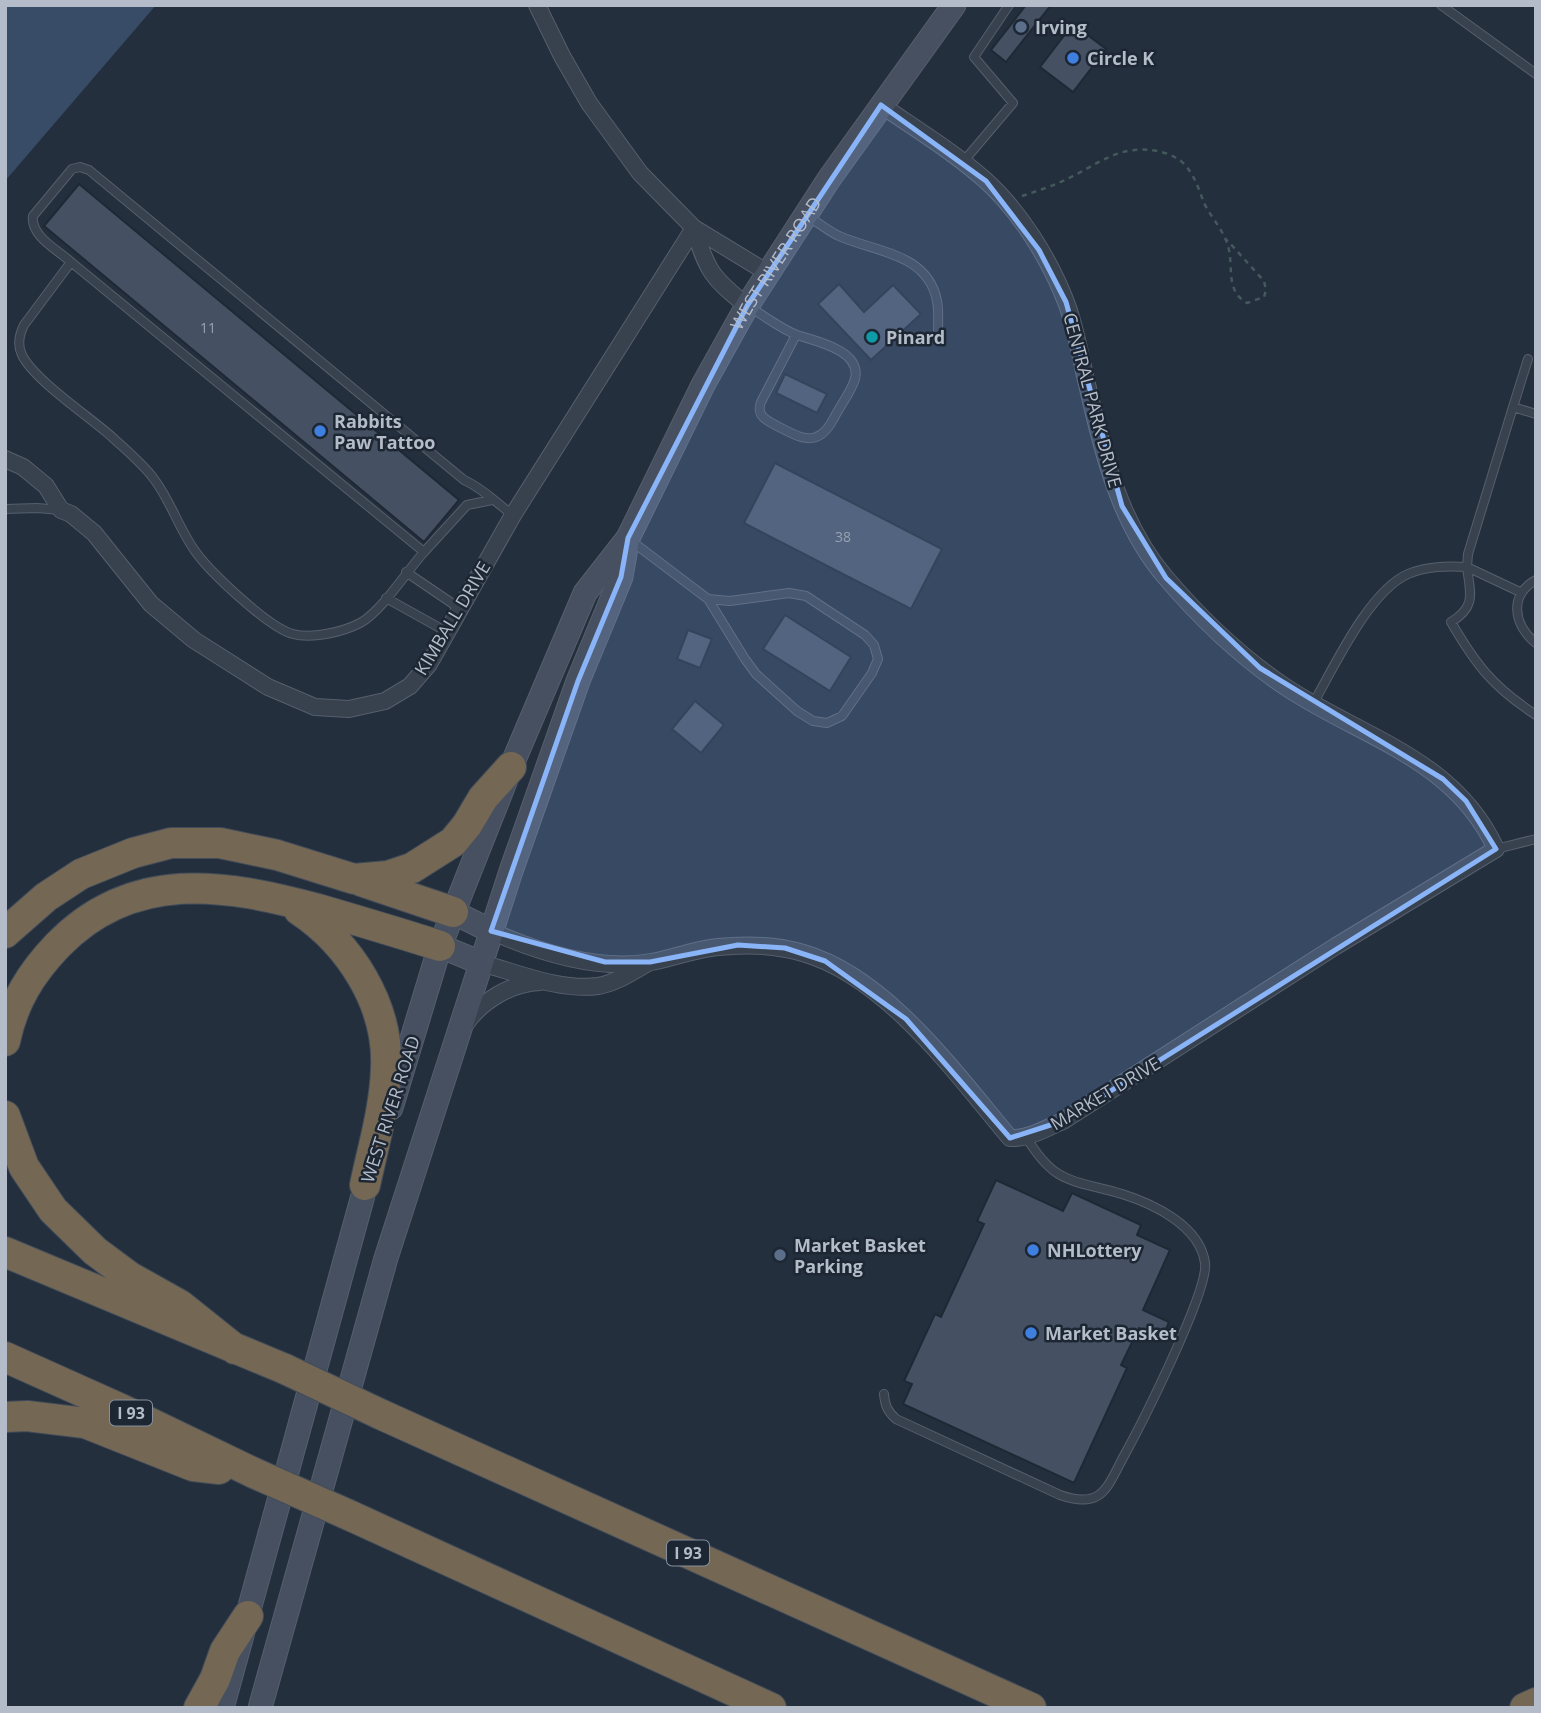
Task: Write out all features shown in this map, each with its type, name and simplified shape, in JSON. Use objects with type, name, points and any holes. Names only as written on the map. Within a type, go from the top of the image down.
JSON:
[{"type":"highway","points":[[354,879],[388,876],[412,868],[434,856],[453,842],[483,798],[511,767]]},
{"type":"highway","points":[[5,933],[46,897],[81,874],[132,853],[171,843],[220,843],[277,855],[453,912]]},
{"type":"highway","points":[[5,1041],[18,999],[31,977],[64,939],[108,909],[155,891],[206,887],[234,890],[284,900],[440,946]]},
{"type":"highway","points":[[284,900],[312,919],[345,952],[363,979],[378,1012],[385,1042],[386,1068],[365,1185]]},
{"type":"highway","points":[[5,1116],[24,1167],[53,1210],[94,1251],[130,1277],[180,1305],[235,1349]]},
{"type":"highway","name":"I 93","points":[[5,1252],[285,1369],[1031,1708]]},
{"type":"highway","name":"I 93","points":[[5,1357],[771,1708]]},
{"type":"highway","points":[[5,1417],[27,1416],[85,1423],[193,1466],[254,1473]]},
{"type":"highway","points":[[199,1708],[215,1679],[225,1651],[248,1616]]},
{"type":"highway","points":[[996,1692],[1048,1708]]},
{"type":"highway","points":[[1525,1708],[1536,1703]]},
{"type":"main road","name":"WEST RIVER ROAD","points":[[222,1708],[365,1185],[440,946],[511,767],[585,593],[628,538],[703,385],[747,306],[805,214],[954,5]]},
{"type":"main road","name":"WEST RIVER ROAD","points":[[260,1708],[386,1258],[491,931],[578,681],[621,577],[628,538]]},
{"type":"main road","points":[[453,912],[491,931]]},
{"type":"main road","points":[[440,946],[481,963]]},
{"type":"street","points":[[537,5],[589,103],[640,173],[694,228],[768,273]]},
{"type":"street","name":"CENTRAL PARK DRIVE","points":[[881,105],[986,181],[1005,201],[1039,250],[1066,302],[1111,474],[1122,506],[1149,556],[1166,578],[1226,640],[1260,668],[1313,704],[1419,761],[1443,779],[1466,801],[1496,849]]},
{"type":"street","points":[[694,228],[702,253],[719,283],[747,306]]},
{"type":"street","name":"KIMBALL DRIVE","points":[[5,459],[23,467],[46,486],[61,510],[71,514],[94,533],[151,604],[194,640],[268,687],[315,707],[331,710],[369,706],[397,695],[421,676],[513,514],[694,228]]},
{"type":"street","name":"MARKET DRIVE","points":[[1026,1137],[1063,1121],[1336,946],[1496,849]]},
{"type":"street","points":[[491,931],[526,945],[566,956],[605,962],[650,962],[698,950],[738,946],[785,948],[825,961],[859,981],[906,1019],[948,1063],[1010,1138],[1026,1137]]},
{"type":"street","points":[[481,963],[548,982],[572,986],[599,986],[650,962]]},
{"type":"street","points":[[457,1040],[467,1022],[489,1000],[522,985],[548,982]]},
{"type":"lane","points":[[963,162],[1013,103],[974,57],[1009,5]]},
{"type":"lane","points":[[1441,5],[1536,74]]},
{"type":"lane","points":[[424,552],[36,232],[32,223],[33,216],[72,169],[80,167],[89,170],[464,480],[486,491],[492,500],[513,514]]},
{"type":"lane","points":[[805,214],[838,236],[907,259],[923,273],[938,302],[938,333]]},
{"type":"lane","points":[[71,262],[19,334],[21,354],[40,377],[112,437],[154,478],[185,535],[211,570],[264,616],[289,633],[315,635],[360,623],[386,598],[467,505],[492,500]]},
{"type":"lane","points":[[747,306],[796,335],[810,337],[841,350],[853,365],[855,378],[830,426],[821,436],[812,439],[800,437],[763,417],[759,409],[796,335]]},
{"type":"lane","points":[[1528,359],[1468,554],[1468,608],[1451,622],[1489,679],[1514,701],[1536,715]]},
{"type":"lane","points":[[1513,407],[1536,414]]},
{"type":"lane","points":[[5,509],[61,510]]},
{"type":"lane","points":[[628,538],[708,599],[756,674],[797,711],[813,721],[827,723],[842,716],[872,673],[878,659],[874,645],[865,635],[806,596],[789,593],[730,601],[708,599]]},
{"type":"lane","points":[[1313,704],[1367,613],[1392,584],[1419,570],[1441,566],[1467,567],[1520,592]]},
{"type":"lane","points":[[406,572],[459,608]]},
{"type":"lane","points":[[1536,580],[1520,592],[1516,606],[1522,629],[1536,643]]},
{"type":"lane","points":[[386,598],[447,632]]},
{"type":"lane","points":[[1496,849],[1536,839]]},
{"type":"lane","points":[[884,1394],[884,1404],[896,1419],[1060,1495],[1088,1501],[1099,1497],[1107,1487],[1130,1445],[1195,1306],[1206,1265],[1197,1241],[1187,1230],[1152,1205],[1054,1173],[1037,1155],[1026,1137]]},
{"type":"path","points":[[1005,201],[1066,180],[1116,153],[1130,149],[1147,149],[1177,158],[1185,164],[1214,222],[1264,281],[1264,297],[1255,302],[1247,303],[1234,291],[1227,240]]},
{"type":"highlighted area","points":[[881,105],[986,181],[1039,250],[1066,302],[1122,506],[1166,578],[1260,668],[1443,779],[1466,801],[1496,849],[1063,1121],[1010,1138],[906,1019],[825,961],[785,948],[738,945],[650,962],[605,962],[491,931],[578,681],[621,577],[628,538],[747,306]]},
{"type":"water","points":[[5,5],[156,5],[5,181]]},
{"type":"building","name":"Irving","points":[[1026,5],[1051,5],[1006,62],[991,50]]},
{"type":"building","name":"Circle K","points":[[1073,24],[1106,49],[1073,92],[1040,67]]},
{"type":"building","points":[[79,184],[459,500],[424,542],[44,226]]},
{"type":"building","name":"Pinard","points":[[839,284],[864,312],[893,285],[921,314],[871,360],[818,304]]},
{"type":"building","points":[[785,374],[827,394],[817,413],[776,393]]},
{"type":"building","points":[[775,463],[942,549],[911,609],[744,523]]},
{"type":"building","points":[[785,615],[851,657],[830,691],[763,649]]},
{"type":"building","points":[[688,630],[712,639],[700,668],[677,659]]},
{"type":"building","points":[[695,701],[724,725],[701,753],[672,729]]},
{"type":"building","name":"Market Basket","points":[[996,1180],[1063,1211],[1072,1193],[1141,1225],[1137,1235],[1170,1250],[1143,1310],[1169,1322],[1162,1339],[1139,1328],[1121,1365],[1127,1368],[1074,1483],[903,1404],[912,1384],[904,1381],[935,1314],[941,1317],[984,1224],[977,1221]]},
{"type":"place","name":"Irving","points":[[1021,27]]},
{"type":"place","name":"Circle K","points":[[1073,58]]},
{"type":"place","name":"Pinard","points":[[872,337]]},
{"type":"place","name":"Rabbits Paw Tattoo","points":[[320,431]]},
{"type":"place","name":"NHLottery","points":[[1033,1250]]},
{"type":"place","name":"Market Basket Parking","points":[[780,1255]]},
{"type":"place","name":"Market Basket","points":[[1031,1333]]}]
